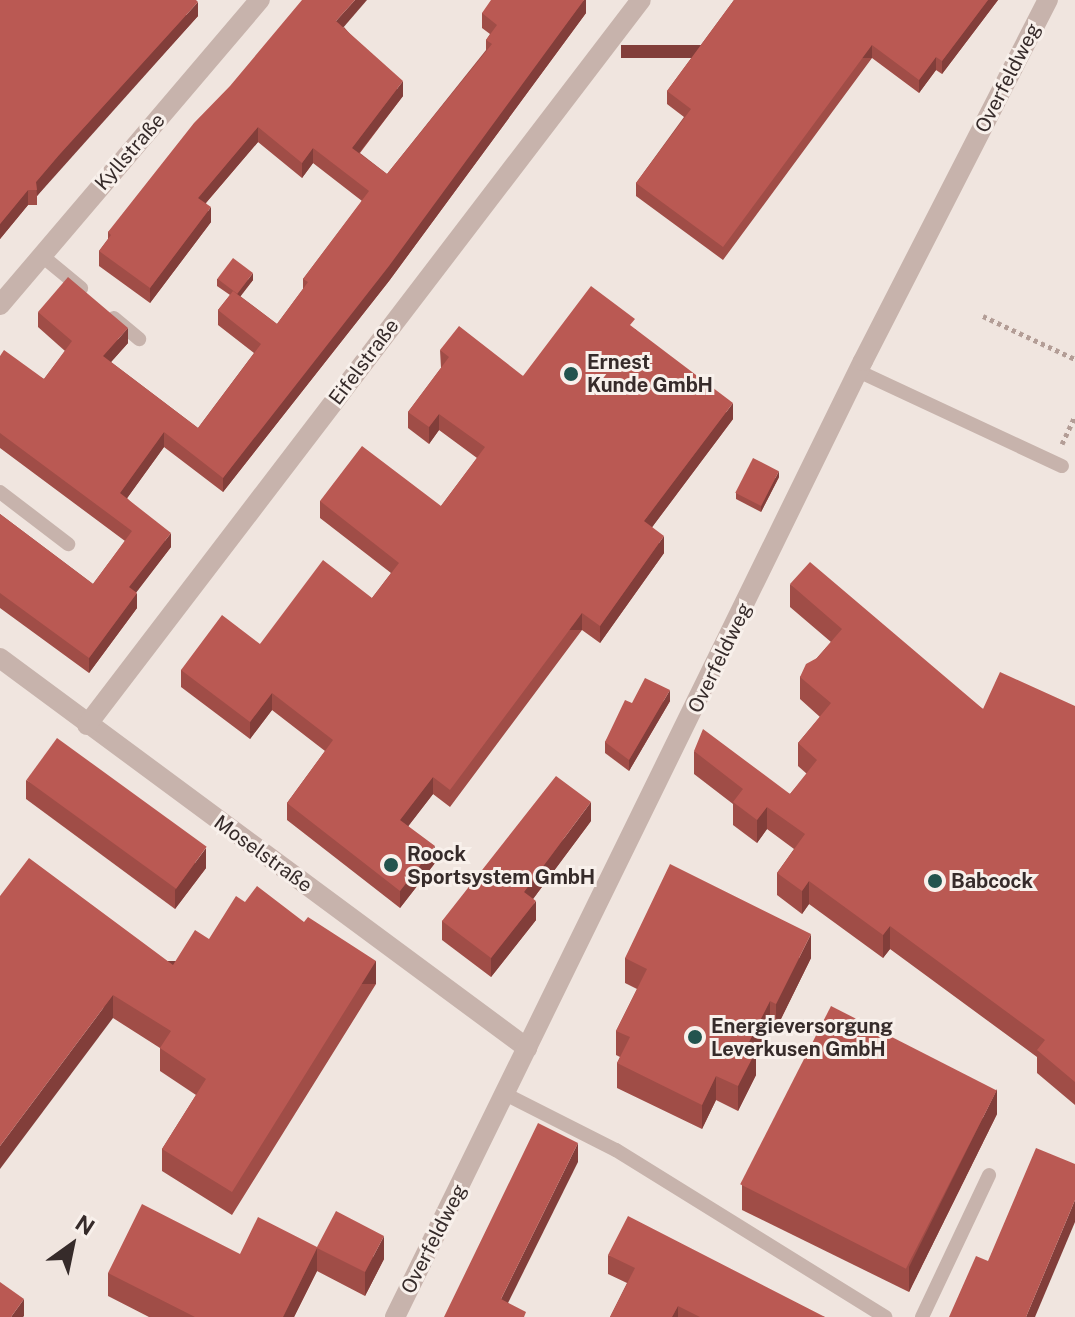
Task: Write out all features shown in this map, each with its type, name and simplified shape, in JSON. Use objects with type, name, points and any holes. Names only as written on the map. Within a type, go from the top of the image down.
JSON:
[{"type":"street","name":"Kyllstraße","points":[[0,305],[260,0]]},
{"type":"street","name":"Overfeldweg","points":[[395,1317],[858,371],[1048,0]]},
{"type":"street","name":"Eifelstraße","points":[[87,725],[639,1]]},
{"type":"street","name":"Moselstraße","points":[[0,658],[527,1048]]},
{"type":"lane","points":[[41,255],[139,339]]},
{"type":"lane","points":[[858,371],[1058,464]]},
{"type":"lane","points":[[0,492],[68,544]]},
{"type":"lane","points":[[505,1094],[616,1150],[885,1317]]},
{"type":"lane","points":[[922,1317],[989,1175]]},
{"type":"path","points":[[983,316],[1075,359]]},
{"type":"path","points":[[1058,464],[1075,416]]},
{"type":"building","points":[[0,0],[198,2],[59,155],[36,182],[37,190],[28,190],[0,224]]},
{"type":"building","points":[[302,0],[355,0],[336,21],[403,81],[352,148],[387,174],[492,44],[486,40],[497,25],[482,13],[491,0],[584,0],[389,266],[223,478],[164,432],[120,493],[171,533],[129,587],[137,593],[89,658],[0,593],[0,514],[93,584],[132,531],[0,433],[0,356],[4,350],[44,379],[72,341],[38,312],[68,277],[128,328],[103,356],[198,428],[261,344],[218,310],[233,291],[277,324],[308,282],[303,279],[369,191],[313,148],[302,163],[258,127],[198,198],[211,207],[150,288],[99,251],[111,235],[108,232],[194,123],[230,86]]},
{"type":"building","points":[[734,0],[988,0],[942,61],[936,57],[919,80],[872,45],[723,247],[636,183],[691,109],[667,91]]},
{"type":"building","points":[[233,258],[253,273],[237,294],[217,279]]},
{"type":"building","points":[[591,286],[635,319],[630,325],[733,403],[644,521],[664,536],[600,626],[582,613],[450,790],[433,777],[400,820],[435,846],[400,891],[287,803],[333,740],[272,693],[250,722],[181,670],[222,615],[260,644],[323,560],[372,598],[399,563],[320,501],[362,446],[441,506],[485,447],[439,414],[429,427],[408,412],[449,357],[440,350],[459,326],[523,376]]},
{"type":"building","points":[[753,458],[779,471],[761,506],[735,493]]},
{"type":"building","name":"Babcock","points":[[810,562],[983,709],[1000,672],[1075,706],[1075,1082],[1037,1050],[1045,1040],[890,926],[883,935],[809,881],[802,891],[777,873],[805,834],[767,807],[757,820],[733,802],[743,789],[694,751],[703,729],[790,794],[817,760],[798,743],[831,703],[800,677],[806,664],[817,658],[842,629],[790,584]]},
{"type":"building","points":[[645,678],[670,690],[629,760],[605,742],[625,700],[632,703]]},
{"type":"building","points":[[57,738],[207,847],[176,889],[26,780]]},
{"type":"building","points":[[556,776],[591,802],[524,892],[536,901],[491,958],[442,921]]},
{"type":"building","points":[[29,858],[173,965],[195,930],[209,939],[236,896],[245,902],[257,886],[304,922],[308,917],[376,961],[232,1192],[162,1149],[206,1079],[160,1048],[171,1031],[113,995],[0,1146],[0,896]]},
{"type":"building","points":[[670,864],[811,934],[776,1004],[770,1001],[747,1046],[756,1051],[738,1086],[716,1076],[702,1105],[617,1063],[630,1037],[616,1031],[647,969],[625,958]]},
{"type":"building","points":[[831,1006],[997,1090],[906,1269],[740,1184]]},
{"type":"building","points":[[538,1123],[578,1143],[501,1299],[526,1312],[524,1317],[444,1317]]},
{"type":"building","points":[[1036,1148],[1075,1164],[1075,1200],[1026,1317],[949,1317],[976,1256],[988,1261]]},
{"type":"building","points":[[142,1204],[240,1254],[258,1217],[317,1247],[336,1211],[384,1236],[365,1272],[317,1248],[283,1317],[195,1317],[108,1273]]},
{"type":"building","points":[[628,1216],[825,1317],[700,1317],[678,1306],[672,1317],[610,1317],[635,1268],[608,1255]]},
{"type":"building","points":[[0,1282],[24,1299],[11,1317],[0,1317]]},
{"type":"place","name":"Ernest Kunde GmbH","points":[[571,374]]},
{"type":"place","name":"Roock Sportsystem GmbH","points":[[391,865]]},
{"type":"place","name":"Babcock","points":[[935,881]]},
{"type":"place","name":"Energieversorgung Leverkusen GmbH","points":[[695,1037]]}]
